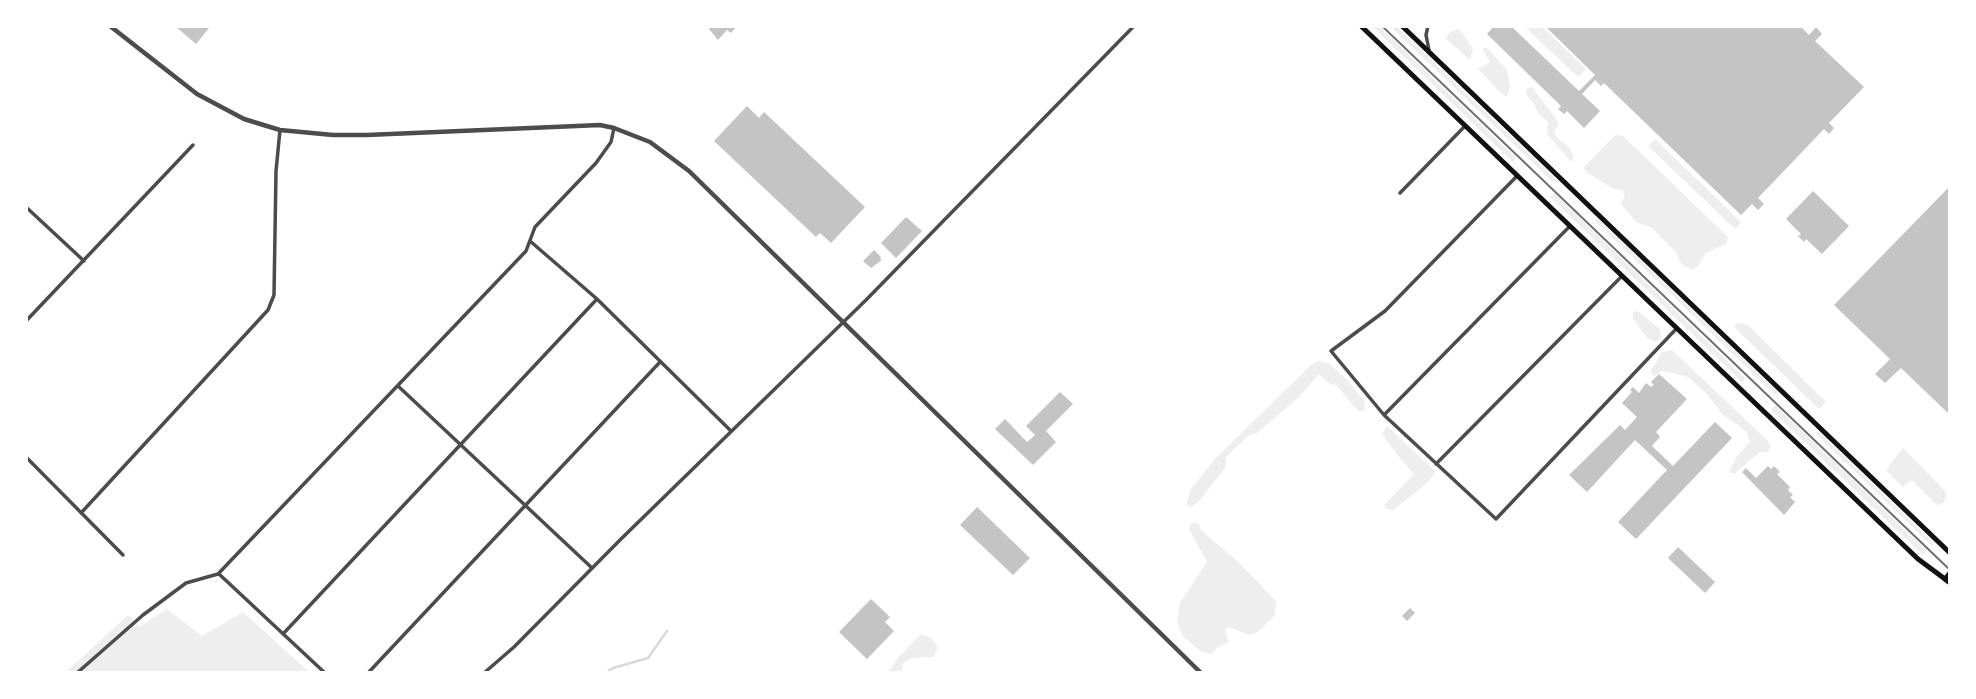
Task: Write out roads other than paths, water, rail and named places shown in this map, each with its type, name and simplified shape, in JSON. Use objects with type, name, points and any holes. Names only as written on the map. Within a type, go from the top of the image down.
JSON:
[{"type":"main road","points":[[1361,26],[1918,559],[1947,581],[1950,573]]},
{"type":"main road","points":[[1402,26],[1950,552]]},
{"type":"street","points":[[110,26],[197,94],[244,119],[280,130],[367,135],[579,124],[614,128],[650,142],[680,163],[1201,673]]},
{"type":"street","points":[[484,673],[514,647],[844,322],[1134,26]]},
{"type":"street","points":[[1428,26],[1426,36],[1430,52]]},
{"type":"street","points":[[1400,193],[1465,126]]},
{"type":"street","points":[[76,673],[143,615],[186,583],[218,574],[526,251],[536,227],[606,150],[614,128]]},
{"type":"street","points":[[81,513],[268,310],[274,295],[276,171],[280,130]]},
{"type":"street","points":[[26,321],[194,145]]},
{"type":"street","points":[[1517,176],[1385,311],[1331,351],[1384,415],[1496,519],[1677,328]]},
{"type":"street","points":[[26,207],[84,261]]},
{"type":"street","points":[[1384,415],[1570,226]]},
{"type":"street","points":[[530,241],[597,299],[731,431]]},
{"type":"street","points":[[1436,464],[1622,276]]},
{"type":"street","points":[[283,634],[597,299]]},
{"type":"street","points":[[368,673],[660,362]]},
{"type":"street","points":[[398,386],[592,568]]},
{"type":"street","points":[[26,457],[123,555]]},
{"type":"street","points":[[218,574],[324,673]]},
{"type":"waterway","points":[[606,673],[613,668],[648,658],[667,631]]},
{"type":"tram line","points":[[1382,26],[1950,570]]}]
